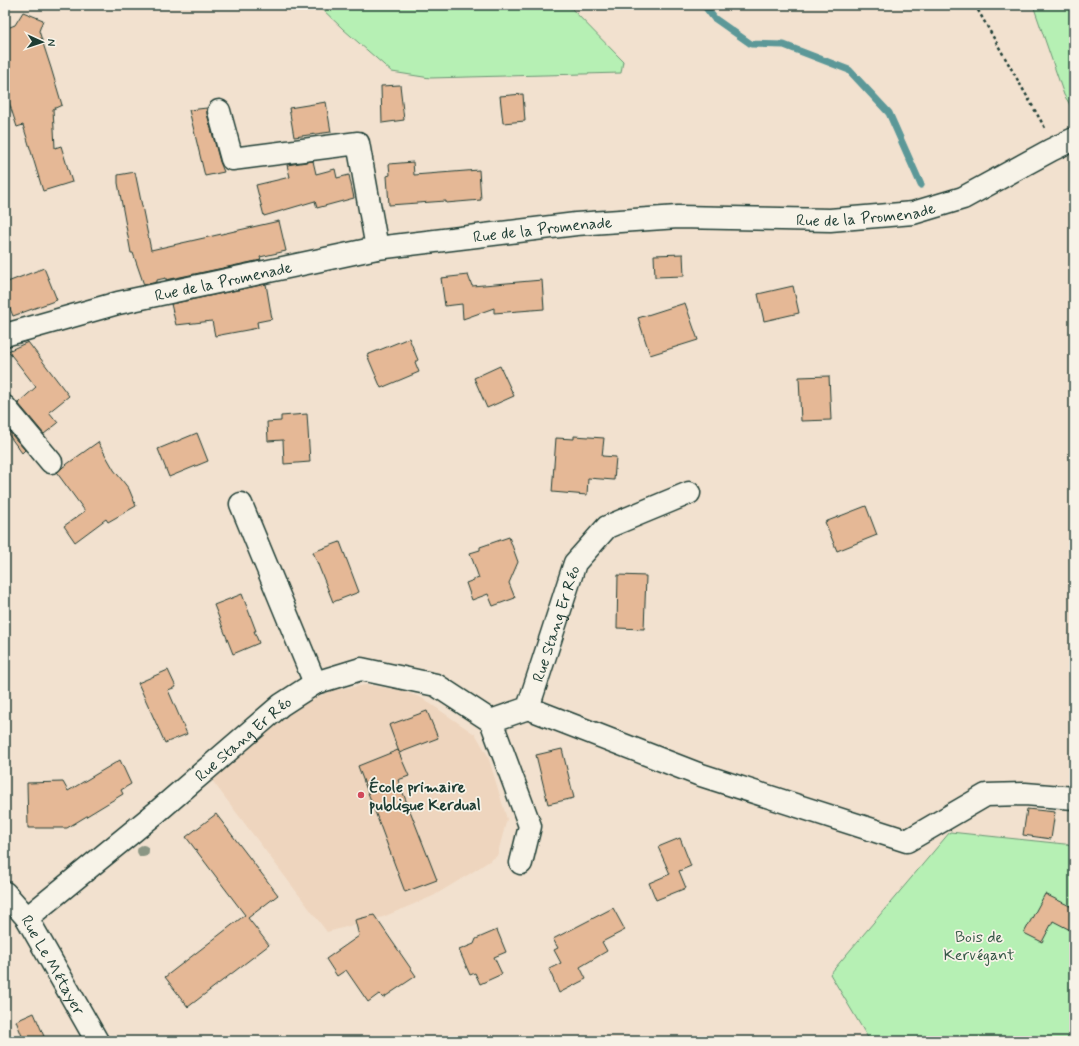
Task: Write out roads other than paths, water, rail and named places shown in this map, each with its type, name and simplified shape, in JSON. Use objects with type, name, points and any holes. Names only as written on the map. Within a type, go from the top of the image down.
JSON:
[{"type":"street","points":[[219,111],[232,159],[358,143],[377,248]]},
{"type":"street","name":"Rue de la Promenade","points":[[6,330],[118,303],[377,248],[576,224],[678,217],[830,220],[913,213],[963,198],[1065,143]]},
{"type":"street","points":[[5,407],[51,462]]},
{"type":"street","name":"Rue Stang Er Réo","points":[[528,708],[575,563],[607,527],[689,493]]},
{"type":"street","points":[[241,504],[315,683]]},
{"type":"street","name":"Rue Stang Er Réo","points":[[27,918],[156,812],[281,705],[315,683],[361,669],[436,685],[491,721]]},
{"type":"street","points":[[521,863],[530,826],[491,721],[528,708],[698,774],[907,841],[986,795],[1025,794],[1074,798]]},
{"type":"street","name":"Rue Le Métayer","points":[[5,893],[27,918],[97,1041]]},
{"type":"waterway","points":[[704,5],[714,18],[751,44],[784,45],[849,70],[889,113],[921,185]]},
{"type":"place","name":"École primaire publique Kerdual","points":[[361,795]]},
{"type":"park label","name":"Bois de Kervégant","points":[[979,945]]}]
